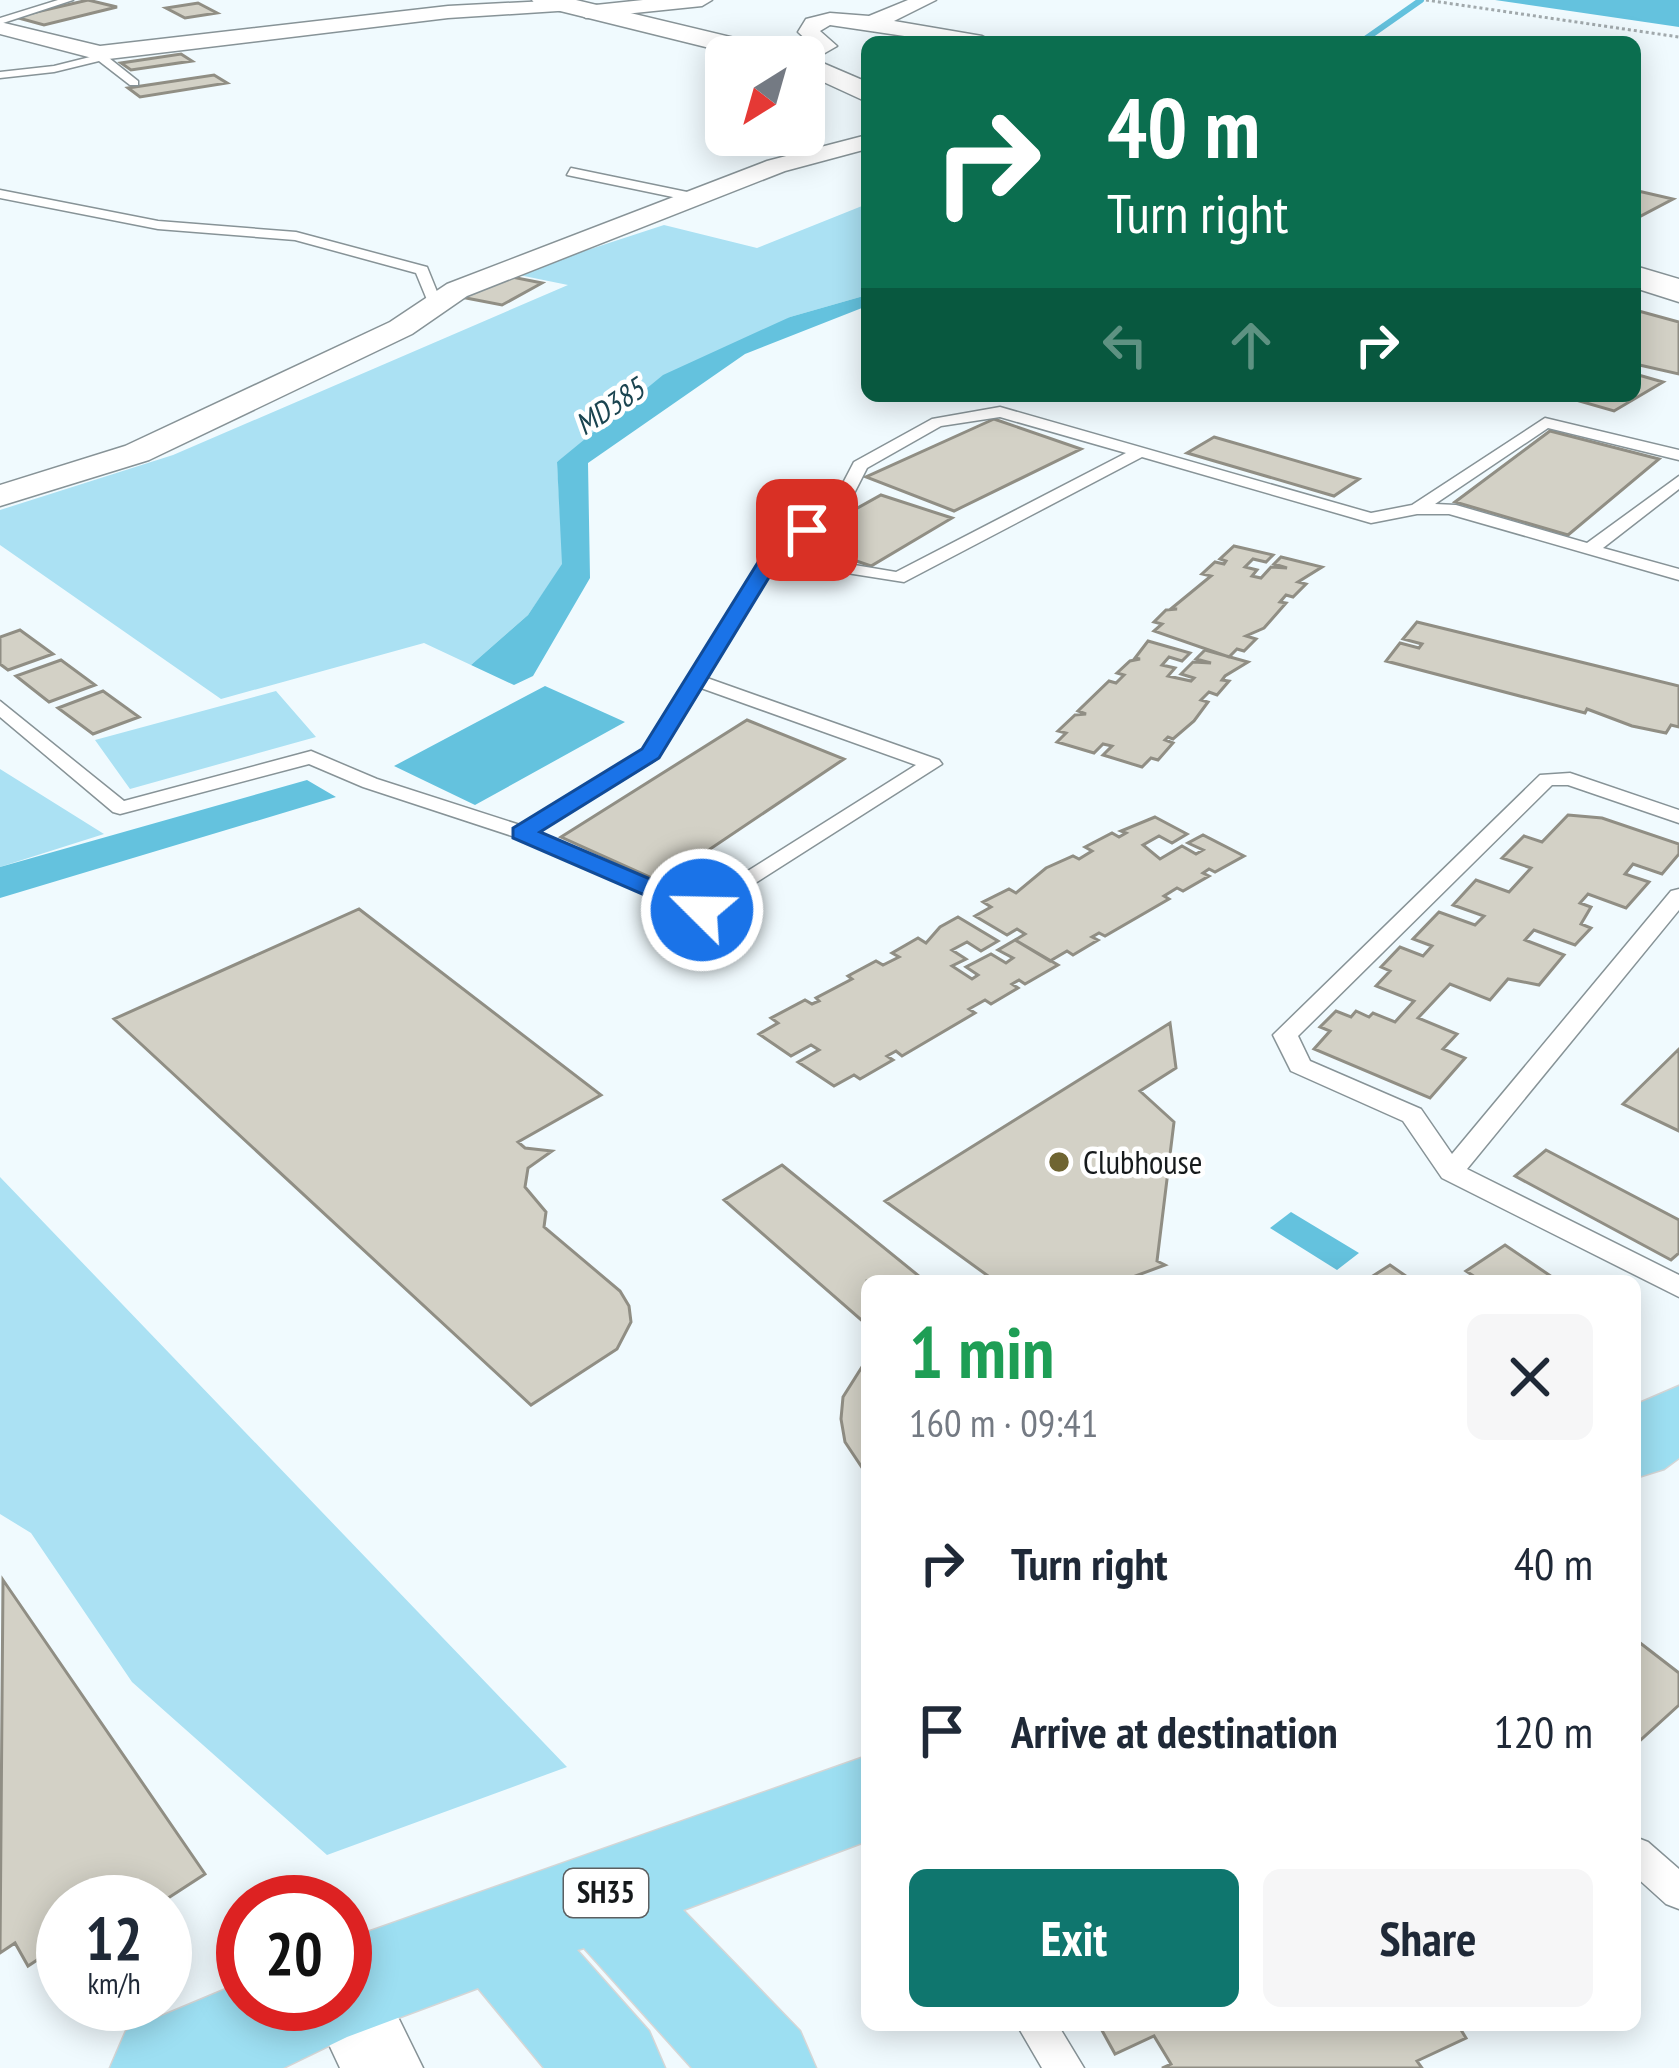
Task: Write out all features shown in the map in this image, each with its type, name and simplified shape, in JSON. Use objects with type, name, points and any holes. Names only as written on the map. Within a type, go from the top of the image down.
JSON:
[{"type":"main road","points":[[1641,1443],[1679,1416]]},
{"type":"main road","name":"SH35","points":[[372,1981],[861,1800]]},
{"type":"main road","points":[[601,1895],[763,2068]]},
{"type":"main road","points":[[498,1935],[612,2068]]},
{"type":"main road","points":[[163,2068],[248,2031]]},
{"type":"street","points":[[0,24],[112,55],[448,12],[702,0]]},
{"type":"street","points":[[871,23],[926,0]]},
{"type":"street","points":[[566,6],[705,40]]},
{"type":"street","points":[[814,36],[809,32],[813,23],[830,19],[947,36]]},
{"type":"street","points":[[825,70],[861,88]]},
{"type":"street","points":[[0,496],[137,453],[401,328],[457,290],[692,196],[776,166],[861,144]]},
{"type":"street","points":[[1641,279],[1679,290]]},
{"type":"street","points":[[364,2031],[382,2068]]},
{"type":"lane","points":[[0,24],[68,0]]},
{"type":"lane","points":[[0,75],[112,55],[134,83]]},
{"type":"lane","points":[[572,172],[692,196]]},
{"type":"lane","points":[[0,194],[158,225],[296,236],[341,245],[422,269],[435,304]]},
{"type":"lane","points":[[522,833],[651,754],[777,548],[836,512],[860,465],[937,422],[1000,412],[1371,518],[1417,509],[1450,509],[1679,574]]},
{"type":"lane","points":[[1417,509],[1545,423],[1679,455]]},
{"type":"lane","points":[[772,556],[898,578],[1140,452]]},
{"type":"lane","points":[[1590,549],[1679,481]]},
{"type":"lane","points":[[0,707],[120,808],[310,757],[370,783],[522,833],[702,910],[932,764],[696,680]]},
{"type":"lane","points":[[1679,818],[1570,779],[1547,779],[1285,1036],[1300,1066],[1412,1115],[1451,1172],[1679,1287]]},
{"type":"lane","points":[[1451,1172],[1679,896]]},
{"type":"lane","points":[[1641,1857],[1679,1892]]},
{"type":"lane","points":[[1040,2031],[1064,2068]]},
{"type":"path","points":[[1426,0],[1679,37]]},
{"type":"shaded area","points":[[1495,0],[1679,0],[1679,27]]},
{"type":"shaded area","points":[[861,206],[861,297],[790,317],[557,462],[563,564],[528,615],[471,665],[424,643],[221,699],[0,545],[0,510],[173,455],[568,285],[514,274],[664,225],[757,248]]},
{"type":"shaded area","points":[[861,297],[861,308],[745,354],[588,463],[590,578],[533,676],[514,685],[471,665],[528,615],[562,564],[557,462],[663,375],[790,317]]},
{"type":"shaded area","points":[[545,686],[625,722],[475,805],[394,766]]},
{"type":"shaded area","points":[[276,691],[316,737],[130,789],[95,740]]},
{"type":"shaded area","points":[[0,769],[104,834],[0,867]]},
{"type":"shaded area","points":[[307,780],[336,797],[0,898],[0,867]]},
{"type":"shaded area","points":[[0,1177],[567,1767],[327,1855],[132,1682],[31,1533],[0,1514]]},
{"type":"shaded area","points":[[1291,1212],[1359,1253],[1337,1270],[1270,1228]]},
{"type":"building","points":[[88,0],[117,7],[44,25],[15,17]]},
{"type":"building","points":[[198,3],[217,13],[185,18],[166,8]]},
{"type":"building","points":[[181,54],[192,61],[131,70],[121,63]]},
{"type":"building","points":[[214,75],[227,83],[140,97],[128,88]]},
{"type":"building","points":[[1641,192],[1673,199],[1641,216]]},
{"type":"building","points":[[502,275],[542,283],[502,305],[461,297]]},
{"type":"building","points":[[1641,312],[1679,322],[1679,374],[1641,365]]},
{"type":"building","points":[[1641,376],[1663,382],[1641,395]]},
{"type":"building","points":[[1583,402],[1629,402],[1614,411]]},
{"type":"building","points":[[994,419],[1081,449],[954,511],[866,477]]},
{"type":"building","points":[[1550,431],[1659,459],[1568,535],[1455,502]]},
{"type":"building","points":[[1214,437],[1359,479],[1334,496],[1187,453]]},
{"type":"building","points":[[881,495],[952,518],[871,566],[798,541]]},
{"type":"building","points":[[1234,546],[1273,555],[1266,562],[1253,559],[1245,567],[1257,570],[1252,576],[1261,578],[1271,567],[1287,568],[1274,564],[1281,557],[1322,567],[1298,582],[1306,584],[1293,597],[1286,595],[1280,602],[1286,603],[1264,628],[1246,636],[1256,639],[1244,651],[1237,649],[1229,657],[1154,631],[1162,624],[1154,622],[1166,610],[1177,609],[1172,608],[1211,576],[1202,574],[1215,562],[1224,564],[1220,559]]},
{"type":"building","points":[[1417,622],[1679,686],[1679,727],[1671,725],[1666,733],[1632,726],[1587,709],[1585,713],[1386,661],[1400,643],[1419,648],[1422,644],[1403,639]]},
{"type":"building","points":[[20,630],[53,654],[8,670],[0,664],[0,637]]},
{"type":"building","points":[[1148,641],[1190,653],[1182,661],[1169,657],[1162,665],[1175,668],[1168,676],[1191,681],[1194,678],[1181,674],[1193,662],[1211,663],[1196,659],[1205,650],[1248,662],[1225,676],[1222,680],[1229,681],[1217,695],[1209,692],[1201,700],[1208,702],[1194,721],[1165,740],[1173,743],[1158,760],[1151,758],[1142,767],[1103,755],[1112,746],[1103,744],[1094,753],[1057,742],[1066,733],[1058,731],[1075,715],[1086,714],[1078,711],[1109,681],[1116,683],[1124,675],[1117,673],[1130,661],[1140,659],[1135,658]]},
{"type":"building","points":[[61,660],[95,685],[49,702],[16,676]]},
{"type":"building","points":[[103,691],[139,717],[93,734],[58,708]]},
{"type":"building","points":[[747,720],[844,759],[661,882],[561,837]]},
{"type":"building","points":[[1568,815],[1602,818],[1679,844],[1679,854],[1662,874],[1633,864],[1625,874],[1649,882],[1626,908],[1588,894],[1580,903],[1591,907],[1581,924],[1591,928],[1575,945],[1534,930],[1525,940],[1564,955],[1539,985],[1508,979],[1490,1000],[1450,984],[1418,1018],[1457,1034],[1443,1049],[1465,1058],[1430,1098],[1314,1049],[1330,1031],[1320,1027],[1336,1011],[1351,1017],[1356,1011],[1369,1017],[1373,1013],[1395,1022],[1414,1001],[1376,986],[1390,971],[1381,967],[1400,947],[1423,956],[1432,946],[1413,939],[1439,912],[1475,925],[1484,916],[1453,905],[1476,880],[1509,892],[1531,868],[1502,858],[1524,836],[1542,842]]},
{"type":"building","points":[[1155,817],[1187,834],[1172,843],[1159,836],[1143,845],[1160,859],[1182,846],[1196,854],[1203,850],[1188,843],[1203,835],[1244,856],[1215,872],[1209,869],[1203,873],[1209,876],[1183,891],[1177,888],[1164,896],[1169,899],[1105,936],[1092,937],[1098,940],[1073,955],[1067,951],[1050,961],[1015,940],[1025,934],[1017,929],[1007,935],[975,916],[991,907],[983,902],[1009,889],[1016,893],[1046,868],[1073,856],[1079,859],[1092,851],[1085,847],[1112,833],[1119,837],[1126,833],[1121,831]]},
{"type":"building","points":[[359,909],[601,1095],[518,1142],[525,1148],[552,1151],[528,1168],[525,1187],[546,1212],[544,1227],[620,1291],[631,1322],[617,1349],[531,1405],[114,1019]]},
{"type":"building","points":[[958,917],[998,941],[981,951],[967,942],[952,950],[966,959],[952,966],[972,979],[978,975],[966,967],[991,954],[1006,963],[1013,958],[998,950],[1015,940],[1058,965],[1025,984],[1019,980],[1012,984],[1018,988],[991,1004],[985,1000],[969,1009],[975,1013],[902,1056],[896,1051],[887,1056],[893,1060],[860,1079],[854,1075],[834,1086],[798,1062],[819,1050],[811,1045],[791,1056],[759,1034],[778,1023],[771,1018],[805,1000],[819,1001],[816,998],[852,979],[848,976],[876,961],[883,965],[899,957],[892,953],[918,938],[926,943]]},
{"type":"building","name":"Clubhouse","points":[[1170,1023],[1176,1068],[1140,1091],[1174,1122],[1157,1261],[1165,1265],[1138,1275],[987,1275],[885,1201]]},
{"type":"building","points":[[1679,1049],[1679,1131],[1623,1104]]},
{"type":"building","points":[[1546,1150],[1679,1220],[1679,1253],[1671,1260],[1515,1176]]},
{"type":"building","points":[[782,1165],[918,1275],[861,1275],[861,1320],[724,1200]]},
{"type":"building","points":[[1505,1245],[1549,1275],[1472,1275],[1466,1271]]},
{"type":"building","points":[[1390,1265],[1404,1275],[1374,1275]]},
{"type":"building","points":[[861,1368],[861,1466],[845,1442],[843,1397]]},
{"type":"building","points":[[3,1580],[205,1874],[192,1882],[192,1875],[36,1875],[36,1961],[28,1966],[15,1943],[0,1953]]},
{"type":"building","points":[[1641,1644],[1679,1673],[1679,1705],[1641,1740]]},
{"type":"building","points":[[1102,2031],[1462,2031],[1466,2038],[1417,2061],[1422,2068],[1162,2068],[1171,2064],[1154,2036],[1115,2054]]},
{"type":"waterway","name":"MD385","points":[[1370,36],[1421,0]]},
{"type":"place","name":"Clubhouse","points":[[1059,1162]]},
{"type":"route","points":[[702,910],[522,833],[651,754],[777,548],[807,530]]}]
